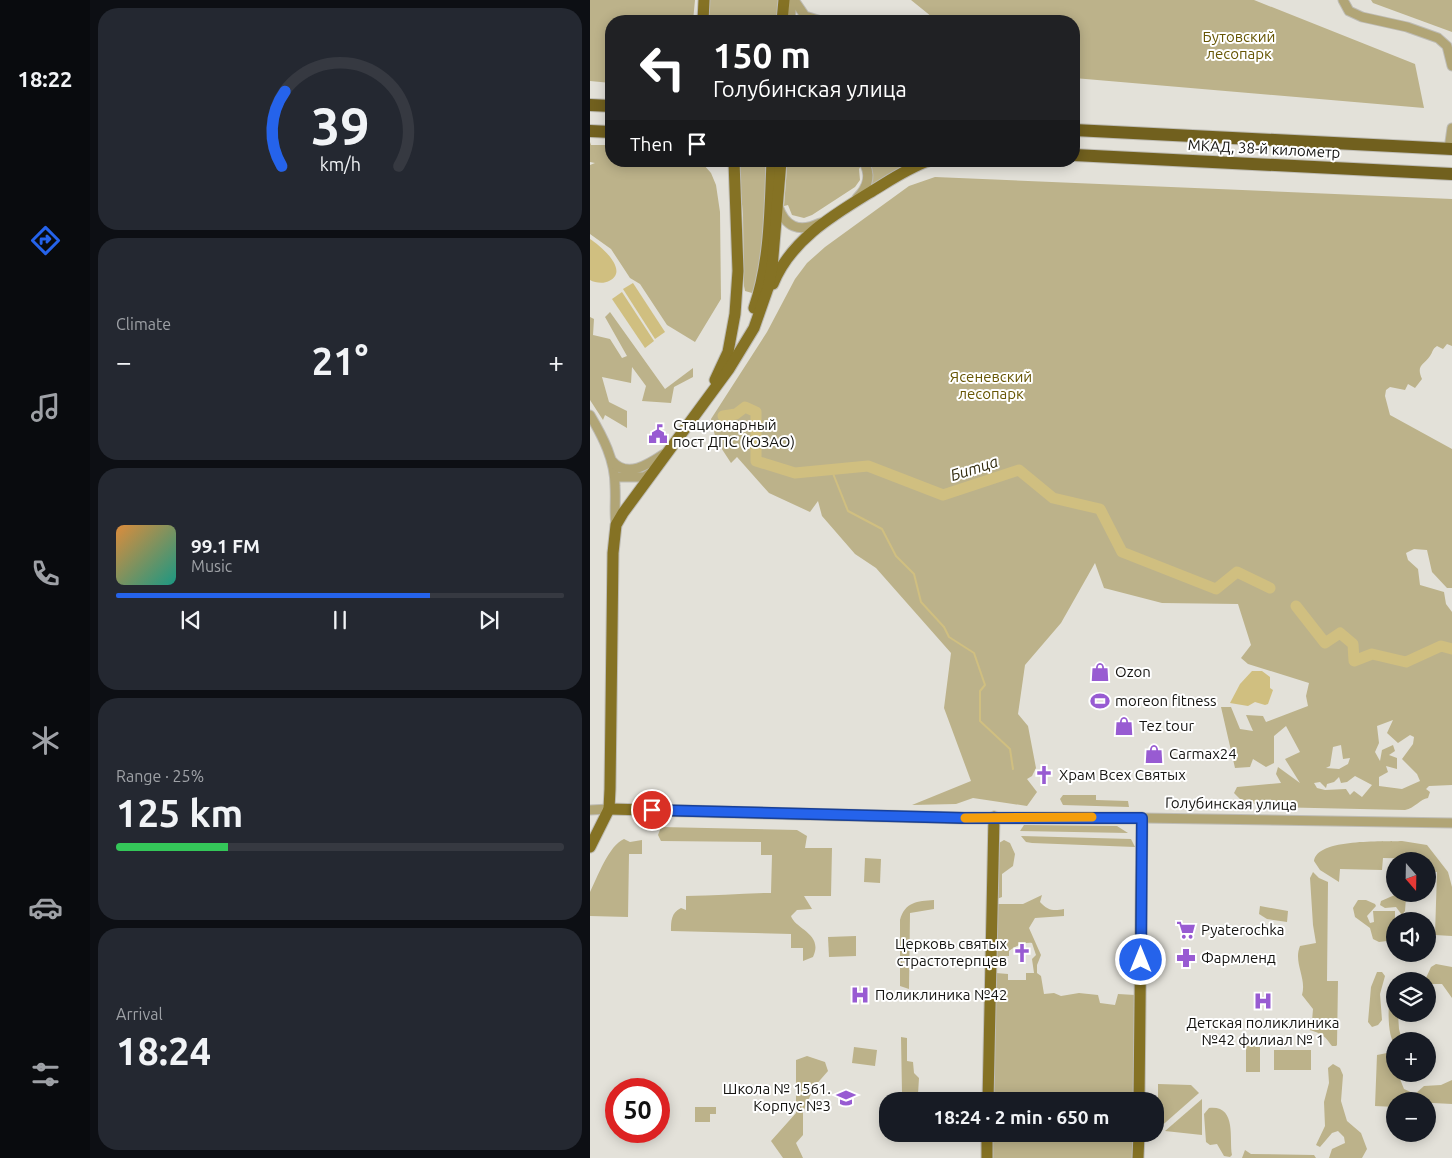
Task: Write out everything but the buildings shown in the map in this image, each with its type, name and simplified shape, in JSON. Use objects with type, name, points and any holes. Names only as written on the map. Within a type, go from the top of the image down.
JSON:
[{"type":"highway","points":[[590,105],[605,106]]},
{"type":"highway","points":[[590,130],[605,131]]},
{"type":"highway","name":"МКАД, 38-й километр","points":[[1080,130],[1450,149]]},
{"type":"highway","name":"МКАД, 38-й километр","points":[[1080,155],[1452,174]]},
{"type":"main road","points":[[703,15],[704,0]]},
{"type":"main road","points":[[783,15],[784,0]]},
{"type":"main road","points":[[729,167],[733,177]]},
{"type":"main road","points":[[734,167],[740,289],[743,294],[751,297],[760,288]]},
{"type":"main road","points":[[758,317],[772,268],[778,205],[774,167]]},
{"type":"main road","points":[[706,400],[737,347],[760,288],[776,174],[779,167]]},
{"type":"main road","points":[[590,846],[609,809],[613,553],[616,526],[666,452],[743,348],[777,274],[786,259],[803,240],[826,220],[851,203],[913,167]]},
{"type":"main road","points":[[706,400],[728,352],[733,329],[738,271]]},
{"type":"main road","name":"Голубинская улица","points":[[609,809],[994,818],[1142,818]]},
{"type":"main road","points":[[988,1092],[994,818]]},
{"type":"main road","points":[[1139,1092],[1142,818]]},
{"type":"main road","points":[[987,1142],[987,1158]]},
{"type":"main road","points":[[1138,1158],[1139,1142]]},
{"type":"street","points":[[791,15],[793,0]]},
{"type":"street","points":[[793,0],[804,15]]},
{"type":"street","points":[[1343,0],[1349,11],[1362,17],[1407,27],[1438,38],[1447,46],[1452,66]]},
{"type":"street","points":[[1450,149],[1452,128]]},
{"type":"street","points":[[851,203],[861,194],[869,180],[866,167]]},
{"type":"street","points":[[778,205],[784,220],[795,228],[812,227],[826,220]]},
{"type":"street","points":[[590,416],[611,460],[615,476],[614,514],[616,526]]},
{"type":"street","points":[[611,460],[616,466],[632,470],[649,464],[666,452]]},
{"type":"street","points":[[615,476],[644,477],[652,472]]},
{"type":"street","name":"Голубинская улица","points":[[590,810],[609,809]]},
{"type":"street","name":"Голубинская улица","points":[[1142,818],[1452,823]]},
{"type":"green space","points":[[590,0],[695,0],[694,15],[605,15],[605,82],[590,81]]},
{"type":"green space","points":[[709,0],[781,0],[780,15],[708,15]]},
{"type":"green space","name":"Бутовский лесопарк","points":[[911,0],[1254,0],[1415,64],[1424,108],[1080,79],[1080,15],[930,15]]},
{"type":"green space","points":[[1371,0],[1452,0],[1452,32],[1373,3]]},
{"type":"green space","points":[[590,142],[591,145],[605,145],[605,167],[706,167],[711,173],[716,185],[720,212],[721,299],[695,342],[667,325],[640,284],[630,278],[611,249],[590,234],[590,165],[595,163],[590,162]]},
{"type":"green space","points":[[739,167],[765,167],[763,248],[757,280],[752,293],[745,291],[744,286],[743,215]]},
{"type":"green space","points":[[765,167],[860,167],[860,180],[855,187],[812,215],[804,218],[792,215],[788,205],[784,206],[787,168]]},
{"type":"green space","points":[[870,167],[906,167],[869,190],[872,172]]},
{"type":"green space","name":"Ясеневский лесопарк","points":[[935,177],[1452,199],[1452,346],[1447,344],[1443,349],[1437,346],[1434,348],[1420,368],[1422,379],[1415,388],[1408,384],[1405,390],[1390,387],[1386,390],[1385,396],[1390,415],[1452,449],[1452,588],[1447,588],[1432,572],[1427,550],[1414,549],[1406,553],[1408,560],[1418,569],[1420,585],[1444,592],[1446,604],[1452,612],[1452,785],[1429,786],[1426,789],[1430,792],[1428,798],[1405,810],[1266,807],[1241,800],[1234,793],[1237,787],[1281,783],[1276,774],[1278,767],[1300,783],[1285,759],[1300,752],[1286,726],[1274,736],[1274,763],[1266,767],[1253,759],[1250,767],[1235,768],[1221,707],[1231,707],[1240,729],[1253,731],[1246,715],[1263,716],[1266,722],[1308,706],[1306,696],[1309,683],[1248,664],[1241,658],[1251,645],[1238,604],[1162,603],[1104,588],[1095,563],[1061,623],[1025,665],[1018,714],[1028,726],[1036,768],[1032,776],[1027,779],[1037,792],[1027,806],[973,798],[956,804],[912,805],[971,781],[944,708],[951,653],[876,568],[855,554],[822,516],[818,501],[810,512],[769,493],[737,457],[731,463],[716,440],[711,419],[767,332],[795,279],[807,263],[825,247],[909,186]],"holes":[[[1393,720],[1387,733],[1398,743],[1410,735],[1414,737],[1413,744],[1402,759],[1417,774],[1420,781],[1402,789],[1379,786],[1379,777],[1388,772],[1386,766],[1397,769],[1397,758],[1389,755],[1395,751],[1393,745],[1382,750],[1380,761],[1375,752],[1379,743],[1377,726]],[[1341,745],[1343,759],[1350,758],[1348,764],[1339,769],[1326,768],[1330,766],[1333,747]],[[1355,776],[1372,785],[1362,797],[1354,791],[1350,795],[1346,789],[1325,790],[1317,788],[1314,783],[1320,782],[1326,788],[1327,784],[1334,782],[1339,777],[1341,783],[1347,782]]]},
{"type":"green space","points":[[610,312],[665,389],[693,368],[693,377],[674,387],[671,403],[642,401],[646,386],[632,367],[631,383],[602,377],[609,402],[627,411],[627,428],[605,415],[603,420],[590,400],[590,317],[594,319],[593,335],[610,339],[622,358],[627,356],[605,317]]},
{"type":"green space","points":[[1063,795],[1096,795],[1096,800],[1128,801],[1129,807],[1063,805],[1060,799]]},
{"type":"green space","points":[[1024,825],[1117,826],[1128,833],[1020,831]]},
{"type":"green space","points":[[661,827],[797,830],[807,836],[805,848],[832,848],[831,896],[804,896],[812,909],[797,910],[791,916],[812,937],[815,943],[813,957],[803,961],[803,948],[791,948],[791,934],[671,931],[675,912],[681,908],[686,910],[686,896],[771,893],[772,855],[761,855],[761,842],[661,841],[658,835]]},
{"type":"green space","points":[[1021,836],[1131,839],[1135,847],[1032,843],[1026,842]]},
{"type":"green space","points":[[624,839],[630,842],[642,840],[642,854],[629,854],[628,917],[590,916],[590,892],[608,855]]},
{"type":"green space","points":[[1004,840],[1010,843],[1015,854],[1013,866],[1002,874],[1002,897],[997,899],[999,843]]},
{"type":"green space","points":[[1402,841],[1427,845],[1432,852],[1386,852],[1386,858],[1383,858],[1382,870],[1340,869],[1339,882],[1320,870],[1314,861],[1318,854],[1326,848],[1367,842]]},
{"type":"green space","points":[[1436,857],[1448,872],[1452,887],[1452,936],[1436,935]]},
{"type":"green space","points":[[865,858],[881,859],[880,883],[864,882]]},
{"type":"green space","points":[[1313,872],[1319,878],[1328,882],[1327,981],[1338,981],[1336,1046],[1332,1046],[1327,1039],[1317,1032],[1306,1029],[1302,1021],[1312,1021],[1313,1009],[1302,995],[1303,983],[1298,952],[1300,946],[1316,943],[1310,878]]},
{"type":"green space","points":[[1042,895],[1040,902],[1048,909],[1064,909],[1064,916],[1035,918],[1029,928],[1041,955],[1037,965],[1037,973],[1041,976],[1044,994],[1054,993],[1061,996],[1079,993],[1098,995],[1100,1003],[1115,1005],[1118,994],[1135,995],[1134,1092],[993,1092],[996,973],[1008,974],[1008,980],[1026,980],[1026,973],[1034,973],[1032,959],[1036,955],[1032,943],[1023,944],[1009,951],[1009,956],[1004,956],[1002,967],[997,967],[998,904],[1023,904]]},
{"type":"green space","points":[[1386,899],[1386,902],[1406,902],[1405,911],[1400,912],[1396,907],[1385,908],[1380,905],[1381,901]]},
{"type":"green space","points":[[934,900],[934,909],[910,913],[909,989],[900,986],[900,920],[902,914],[912,904]]},
{"type":"green space","points":[[1358,900],[1366,900],[1375,904],[1376,906],[1367,916],[1370,923],[1374,922],[1373,911],[1395,911],[1386,912],[1386,941],[1379,942],[1373,939],[1370,928],[1355,917],[1353,908]]},
{"type":"green space","points":[[1260,906],[1288,911],[1287,922],[1267,919],[1259,914]]},
{"type":"green space","points":[[856,936],[856,956],[829,957],[828,937]]},
{"type":"green space","points":[[1436,964],[1452,967],[1452,998],[1442,984],[1436,984],[1436,972],[1429,972],[1431,967]]},
{"type":"green space","points":[[1377,972],[1382,972],[1385,976],[1380,994],[1382,1020],[1378,1025],[1372,1027],[1368,1022],[1371,987]]},
{"type":"green space","points":[[1399,1022],[1400,1032],[1390,1032],[1389,1023]]},
{"type":"green space","points":[[901,1037],[907,1038],[907,1061],[913,1062],[914,1073],[919,1078],[918,1092],[902,1092]]},
{"type":"green space","points":[[1246,1046],[1260,1046],[1260,1072],[1246,1072]]},
{"type":"green space","points":[[854,1047],[877,1050],[875,1066],[852,1063]]},
{"type":"green space","points":[[1274,1050],[1311,1050],[1311,1070],[1274,1070]]},
{"type":"green space","points":[[1386,1053],[1386,1082],[1401,1082],[1404,1089],[1411,1092],[1386,1092],[1386,1107],[1375,1106],[1377,1055]]},
{"type":"green space","points":[[807,1056],[825,1062],[828,1071],[814,1087],[803,1112],[803,1135],[796,1143],[803,1158],[783,1158],[771,1141],[796,1113],[796,1060]]},
{"type":"green space","points":[[1333,1064],[1340,1068],[1343,1075],[1341,1101],[1347,1121],[1361,1133],[1367,1149],[1362,1158],[1329,1158],[1332,1149],[1345,1143],[1344,1137],[1338,1131],[1332,1133],[1320,1147],[1316,1145],[1325,1126],[1324,1102],[1329,1083],[1328,1068]]},
{"type":"green space","points":[[1452,1080],[1452,1104],[1436,1103],[1436,1092],[1417,1092],[1424,1086],[1441,1085]]},
{"type":"green space","points":[[1158,1084],[1191,1085],[1199,1093],[1164,1124],[1164,1092],[1158,1092]]},
{"type":"green space","points":[[1202,1099],[1202,1135],[1165,1131]]},
{"type":"green space","points":[[695,1107],[716,1107],[716,1114],[710,1114],[710,1122],[695,1122]]},
{"type":"green space","points":[[1209,1108],[1218,1108],[1228,1117],[1231,1132],[1232,1155],[1230,1157],[1224,1156],[1217,1144],[1210,1145],[1206,1142],[1204,1114]]},
{"type":"green space","points":[[993,1142],[1134,1142],[1133,1158],[992,1158]]},
{"type":"green space","points":[[1245,1150],[1251,1154],[1314,1155],[1316,1158],[1242,1158]]},
{"type":"shaded area","points":[[590,239],[601,247],[615,265],[615,277],[607,282],[600,283],[590,280]]},
{"type":"shaded area","points":[[633,283],[665,332],[655,339],[623,289]]},
{"type":"shaded area","points":[[622,292],[654,341],[645,348],[612,299]]},
{"type":"shaded area","points":[[1252,671],[1262,671],[1270,677],[1270,688],[1273,690],[1268,704],[1255,702],[1248,706],[1230,703],[1240,684]]},
{"type":"waterway","name":"Битца","points":[[723,416],[736,414],[745,407],[756,412],[756,461],[795,473],[868,466],[943,495],[1019,470],[1053,498],[1100,509],[1122,552],[1216,589],[1237,572],[1270,588]]},
{"type":"waterway","points":[[832,471],[848,511],[882,529],[896,556],[914,574],[921,602],[944,627],[949,637],[974,653],[985,685],[980,691],[980,721],[1010,749],[1013,769]]},
{"type":"waterway","name":"Битца","points":[[1296,606],[1325,643],[1340,633],[1353,644],[1354,661],[1372,654],[1406,662],[1441,646],[1452,649]]},
{"type":"slow traffic","points":[[965,818],[1092,817]]},
{"type":"place","name":"Стационарный пост ДПС (ЮЗАО)","points":[[658,434]]},
{"type":"place","name":"Ozon","points":[[1100,672]]},
{"type":"place","name":"moreon fitness","points":[[1100,701]]},
{"type":"place","name":"Tez tour","points":[[1124,726]]},
{"type":"place","name":"Carmax24","points":[[1154,754]]},
{"type":"place","name":"Храм Всех Святых","points":[[1044,775]]},
{"type":"place","name":"Pyaterochka","points":[[1186,930]]},
{"type":"place","name":"Церковь святых страстотерпцев","points":[[1022,953]]},
{"type":"place","name":"Фармленд","points":[[1186,958]]},
{"type":"place","name":"Поликлиника №42","points":[[860,995]]},
{"type":"place","name":"Детская поликлиника №42 филиал № 1","points":[[1263,1001]]},
{"type":"place","name":"Школа № 1561. Корпус №3","points":[[846,1098]]},
{"type":"route","points":[[652,810],[796,812],[964,818],[1142,818],[1141,960]]}]
